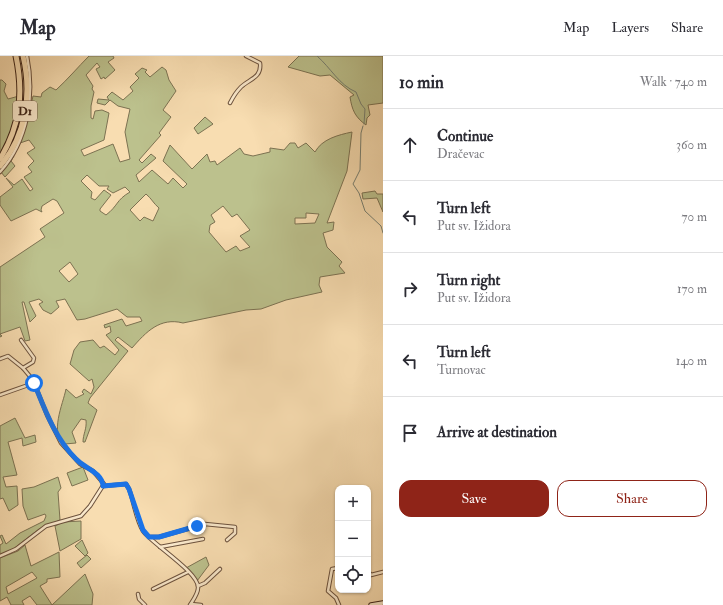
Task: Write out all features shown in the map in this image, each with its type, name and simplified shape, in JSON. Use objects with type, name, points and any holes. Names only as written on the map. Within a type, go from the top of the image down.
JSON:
[{"type":"highway","name":"D1","points":[[0,160],[11,139],[17,121],[21,96],[21,76],[16,56]]},
{"type":"highway","name":"D1","points":[[0,166],[17,139],[23,119],[28,89],[24,56]]},
{"type":"street","points":[[0,172],[12,156],[29,112],[31,96],[27,56]]},
{"type":"street","points":[[230,103],[242,86],[255,79],[260,68],[260,63],[246,56]]},
{"type":"street","points":[[22,340],[34,358],[32,362],[23,368]]},
{"type":"street","points":[[0,358],[8,356],[30,374],[47,415],[62,443],[80,464],[93,471],[103,485]]},
{"type":"street","points":[[0,395],[34,383]]},
{"type":"street","points":[[103,485],[126,484],[143,530],[160,547],[181,563],[198,586]]},
{"type":"street","points":[[0,556],[16,549],[46,526],[81,516],[86,512],[103,485]]},
{"type":"street","points":[[149,537],[159,537],[205,524],[235,527],[234,533],[227,540]]},
{"type":"street","points":[[160,547],[203,539]]},
{"type":"street","points":[[335,568],[332,569],[328,591],[336,598],[339,605]]},
{"type":"street","points":[[201,605],[191,604],[198,586],[205,583],[220,569]]},
{"type":"street","points":[[153,589],[188,572]]},
{"type":"street","points":[[371,575],[383,572]]},
{"type":"street","points":[[138,594],[140,600],[145,605]]},
{"type":"street","points":[[371,605],[379,602],[383,603]]},
{"type":"green space","points":[[89,56],[113,56],[114,58],[108,62],[115,70],[105,79],[104,77],[101,79],[96,69],[100,67],[97,63],[86,75],[93,86],[92,89],[94,92],[91,106],[91,118],[93,119],[95,111],[102,110],[109,113],[104,140],[81,150],[84,156],[113,144],[120,162],[130,159],[125,132],[130,109],[118,106],[110,100],[105,105],[97,103],[98,99],[109,100],[107,97],[112,92],[123,100],[133,91],[130,87],[139,78],[135,74],[142,68],[147,70],[145,72],[150,77],[162,67],[166,70],[169,80],[176,91],[163,110],[171,117],[159,133],[161,135],[139,160],[142,163],[151,154],[156,158],[136,175],[139,182],[152,170],[168,184],[173,178],[183,188],[187,184],[163,161],[170,145],[192,169],[207,154],[210,162],[215,161],[217,165],[240,148],[244,154],[253,156],[270,152],[270,148],[284,150],[290,143],[295,143],[298,148],[306,143],[315,152],[326,141],[336,136],[352,132],[347,171],[327,223],[334,222],[333,230],[323,233],[327,247],[342,262],[339,266],[345,273],[320,277],[319,285],[322,292],[286,300],[261,309],[246,310],[183,323],[167,322],[160,324],[148,331],[132,348],[118,337],[115,340],[128,351],[90,398],[88,403],[97,410],[85,442],[83,442],[86,420],[81,419],[72,432],[76,443],[65,444],[60,439],[57,426],[66,389],[76,398],[84,394],[82,392],[84,389],[91,394],[94,387],[92,379],[89,381],[70,364],[74,350],[80,342],[93,340],[100,348],[104,346],[115,355],[119,350],[106,335],[111,332],[110,326],[105,328],[104,325],[122,319],[126,326],[142,321],[140,317],[127,317],[117,309],[77,320],[65,299],[56,301],[59,307],[51,314],[43,310],[39,304],[43,302],[39,299],[29,302],[36,316],[30,322],[24,302],[22,302],[30,340],[25,341],[20,327],[0,334],[0,267],[45,237],[40,229],[64,213],[57,201],[53,199],[42,206],[42,212],[36,209],[11,221],[0,205],[0,197],[13,187],[6,178],[14,185],[22,179],[30,191],[33,189],[24,177],[32,172],[28,167],[34,161],[27,153],[35,148],[29,140],[20,143],[33,96],[41,97],[42,93],[50,87],[56,90]],"holes":[[[87,175],[99,186],[109,186],[107,189],[113,193],[125,187],[130,192],[122,198],[106,215],[100,211],[100,209],[111,195],[104,190],[95,200],[91,198],[92,192],[81,181]],[[146,194],[159,208],[153,221],[144,217],[140,221],[130,210]],[[223,206],[232,217],[237,214],[250,230],[240,236],[250,247],[240,251],[236,246],[226,252],[209,232],[210,225],[215,222],[211,215]],[[306,213],[319,214],[315,223],[295,224],[295,218],[306,218]],[[70,262],[78,274],[69,282],[59,271]]]},
{"type":"green space","points":[[299,56],[383,56],[383,103],[368,105],[370,115],[367,118],[366,125],[359,119],[353,109],[350,97],[354,95],[330,75],[320,76],[288,67]]},
{"type":"green space","points":[[0,80],[6,84],[4,91],[8,99],[19,96],[17,111],[7,140],[0,154]]},
{"type":"green space","points":[[205,117],[213,124],[198,134],[194,128]]},
{"type":"green space","points":[[13,156],[11,161],[15,166],[5,177],[1,172]]},
{"type":"green space","points":[[375,191],[377,194],[383,194],[383,212],[377,198],[363,199],[362,193]]},
{"type":"green space","points":[[15,418],[25,438],[35,435],[36,442],[23,446],[22,438],[8,442],[17,475],[3,477],[6,487],[17,486],[18,505],[9,511],[3,498],[0,499],[0,426]]},
{"type":"green space","points":[[83,467],[88,480],[72,486],[67,473]]},
{"type":"green space","points":[[58,477],[61,488],[58,492],[60,520],[39,529],[12,550],[0,555],[0,545],[3,543],[0,536],[2,535],[6,544],[20,533],[44,521],[46,516],[45,514],[28,520],[23,506],[22,489],[34,487]]},
{"type":"green space","points":[[81,521],[81,539],[60,551],[55,526],[63,522]]},
{"type":"green space","points":[[82,540],[88,553],[85,556],[75,546]]},
{"type":"green space","points":[[25,545],[31,566],[59,552],[60,577],[47,579],[47,582],[40,586],[52,605],[37,605],[30,596],[22,601],[24,605],[11,605],[7,597],[0,601],[0,558],[18,551]],"holes":[[[32,572],[37,578],[8,594],[6,587]]]},
{"type":"green space","points":[[87,555],[91,559],[81,568],[77,563]]},
{"type":"green space","points":[[206,557],[209,565],[197,581],[186,568]]},
{"type":"green space","points":[[85,574],[93,594],[92,605],[52,605]]},
{"type":"waterway","points":[[317,56],[340,81],[356,92],[365,109],[364,124]]},
{"type":"waterway","points":[[363,126],[361,133],[360,170],[353,184],[359,193],[365,211],[381,226],[383,233]]},
{"type":"route","points":[[34,383],[47,415],[56,429],[62,443],[80,464],[93,471],[102,481],[104,484],[103,486],[126,484],[143,530],[149,537],[159,537],[189,530],[197,526]]}]
